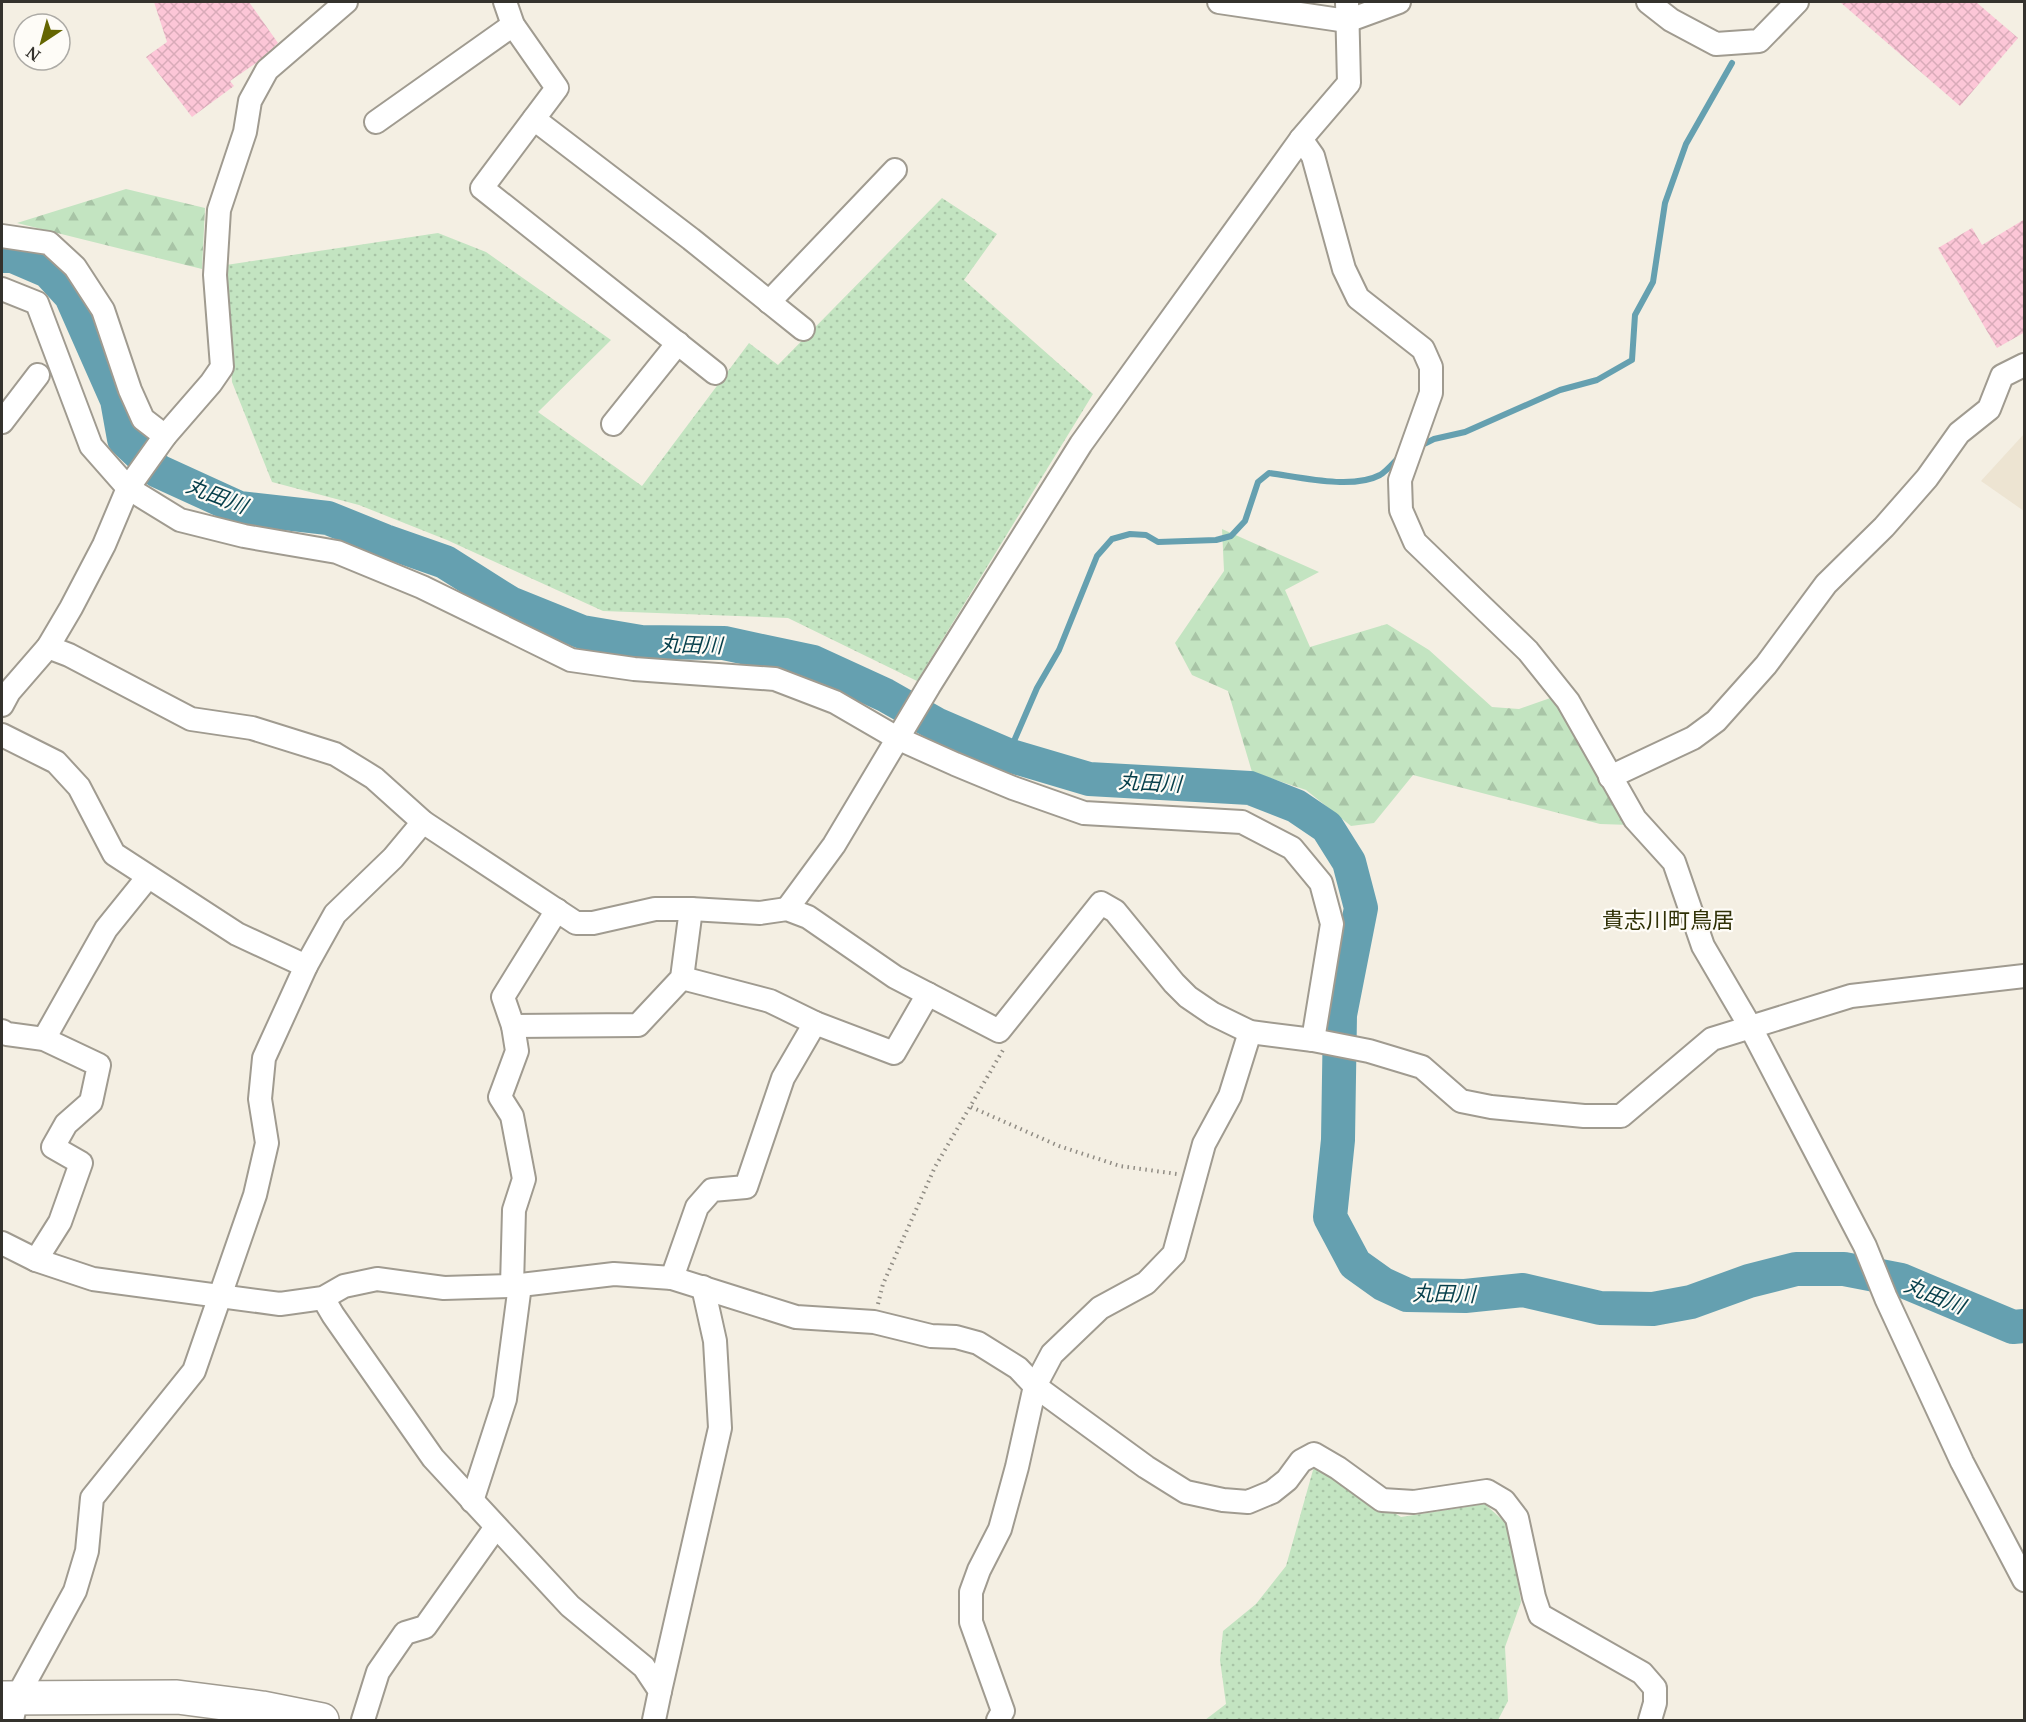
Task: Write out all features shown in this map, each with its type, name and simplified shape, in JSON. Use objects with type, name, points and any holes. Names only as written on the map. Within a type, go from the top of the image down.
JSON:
[{"type":"street","points":[[4,696],[48,647],[105,545],[128,488],[165,436],[222,368],[215,275],[219,210],[245,132],[250,101],[267,70],[346,2]]},
{"type":"street","points":[[505,2],[513,25],[557,88],[482,188],[715,372]]},
{"type":"street","points":[[1219,2],[1347,11],[1399,2]]},
{"type":"street","points":[[1648,2],[1671,20],[1716,44],[1760,42],[1797,2]]},
{"type":"street","points":[[787,909],[834,845],[929,686],[1081,444],[1301,140],[1349,83],[1347,11]]},
{"type":"street","points":[[376,122],[513,25]]},
{"type":"street","points":[[534,119],[691,239],[803,329]]},
{"type":"street","points":[[1301,140],[1313,156],[1344,269],[1358,298],[1423,349],[1431,367],[1431,393],[1400,480],[1401,510],[1415,542],[1528,651],[1568,701],[1635,819],[1674,862],[1703,946],[1751,1028],[1865,1246],[1886,1298],[1962,1462],[2025,1580]]},
{"type":"street","points":[[769,302],[895,170]]},
{"type":"street","points":[[2,236],[49,243],[75,267],[103,310],[130,390],[143,419],[165,436]]},
{"type":"street","points":[[2,289],[37,303],[91,446],[128,488],[180,520],[244,536],[337,552],[422,587],[571,660],[634,669],[775,679],[835,702],[897,738],[1013,788],[1084,813],[1242,822],[1292,848],[1321,883],[1332,924],[1313,1040]]},
{"type":"street","points":[[613,424],[678,343]]},
{"type":"street","points":[[1610,777],[1693,738],[1716,721],[1766,665],[1826,584],[1884,527],[1927,478],[1959,433],[1989,409],[2002,376],[2025,365]]},
{"type":"street","points":[[2,422],[38,375]]},
{"type":"street","points":[[48,647],[69,655],[191,719],[252,728],[335,754],[375,778],[423,822],[576,923],[592,923],[655,909],[760,913],[787,909],[808,917],[895,977],[999,1031],[1101,903],[1115,911],[1188,997],[1213,1014],[1250,1032],[1313,1040],[1369,1051],[1422,1067],[1461,1101],[1491,1107],[1584,1116],[1621,1116],[1712,1039],[1851,996],[2025,976]]},
{"type":"street","points":[[2,735],[56,762],[79,787],[114,854],[237,934],[306,966]]},
{"type":"street","points":[[10,1705],[75,1590],[87,1551],[92,1498],[194,1371],[255,1195],[267,1143],[260,1099],[264,1058],[306,966],[335,914],[393,858],[423,822]]},
{"type":"street","points":[[45,1039],[106,929],[148,877]]},
{"type":"street","points":[[513,1026],[638,1025],[682,978],[691,909]]},
{"type":"street","points":[[472,1501],[505,1399],[516,1286],[514,1210],[524,1179],[512,1116],[500,1096],[518,1050],[503,997],[557,910]]},
{"type":"street","points":[[682,978],[770,1001],[815,1023],[894,1053],[928,994]]},
{"type":"street","points":[[672,1278],[697,1207],[712,1190],[746,1187],[783,1078],[815,1023]]},
{"type":"street","points":[[2,1031],[8,1034],[45,1039],[99,1065],[91,1102],[66,1124],[54,1147],[81,1163],[60,1222],[36,1260]]},
{"type":"street","points":[[998,1720],[1003,1711],[971,1622],[971,1592],[1000,1528],[1017,1467],[1035,1386],[1052,1354],[1100,1308],[1146,1283],[1174,1254],[1204,1144],[1230,1096],[1250,1032]]},
{"type":"street","points":[[2,1243],[36,1260],[93,1279],[280,1304],[323,1298],[344,1286],[377,1279],[444,1288],[516,1286],[614,1274],[672,1278],[796,1317],[874,1322],[931,1336],[956,1337],[978,1343],[1018,1368],[1035,1386],[1146,1467],[1186,1492],[1223,1500],[1248,1502],[1272,1492],[1287,1480],[1301,1461],[1314,1454],[1338,1468],[1382,1500],[1413,1502],[1487,1491],[1504,1501],[1517,1518],[1540,1615],[1642,1672],[1655,1688],[1655,1703],[1650,1720]]},
{"type":"street","points":[[654,1720],[720,1428],[715,1341],[703,1287]]},
{"type":"street","points":[[323,1298],[433,1458],[570,1606],[644,1667],[660,1691]]},
{"type":"street","points":[[363,1720],[378,1672],[405,1633],[425,1627],[496,1527]]},
{"type":"street","points":[[10,1705],[177,1697],[262,1708],[322,1720]]},
{"type":"path","points":[[874,1322],[883,1284],[935,1167],[1007,1043],[999,1031]]},
{"type":"path","points":[[971,1107],[1059,1146],[1120,1166],[1195,1176]]},
{"type":"shaded area","points":[[2024,434],[2024,511],[1981,481]]},
{"type":"green space","points":[[126,189],[205,208],[202,269],[17,223]]},
{"type":"green space","points":[[942,198],[997,234],[964,280],[1093,394],[917,681],[788,618],[603,611],[447,540],[359,505],[272,482],[232,382],[226,265],[438,233],[486,252],[611,340],[538,412],[642,486],[749,343],[778,365]]},
{"type":"green space","points":[[1222,529],[1319,572],[1285,590],[1310,647],[1387,624],[1429,650],[1492,707],[1519,709],[1556,696],[1631,825],[1600,824],[1413,775],[1374,823],[1351,826],[1306,790],[1252,772],[1228,691],[1192,675],[1175,643],[1224,571]]},
{"type":"green space","points":[[1315,1463],[1401,1517],[1485,1504],[1509,1526],[1521,1602],[1505,1647],[1508,1701],[1498,1720],[1205,1720],[1226,1704],[1220,1660],[1223,1631],[1256,1604],[1286,1566]]},
{"type":"building","points":[[154,2],[249,2],[278,43],[256,63],[230,81],[234,86],[192,117],[146,57],[167,42]]},
{"type":"building","points":[[1840,2],[1976,2],[2018,38],[1960,106]]},
{"type":"building","points":[[2025,219],[2025,332],[1997,348],[1938,248],[1972,228],[1982,245]]},
{"type":"waterway","points":[[1420,446],[1434,439],[1465,432],[1560,390],[1597,380],[1632,360],[1635,315],[1653,282],[1665,203],[1686,144],[1732,63]]},
{"type":"waterway","name":"丸田川","points":[[2,256],[13,256],[48,271],[71,296],[117,400],[124,439],[158,471],[239,508],[328,518],[445,562],[510,603],[582,632],[641,642],[724,643],[813,662],[885,695],[936,724],[1008,755],[1089,779],[1250,788],[1296,806],[1327,827],[1349,862],[1361,908],[1340,1015],[1338,1140],[1330,1217],[1355,1264],[1383,1284],[1407,1295],[1465,1296],[1523,1290],[1600,1308],[1653,1309],[1691,1302],[1749,1281],[1796,1269],[1844,1269],[1901,1280],[2013,1327],[2024,1326]]},
{"type":"waterway","points":[[1008,755],[1037,688],[1059,650],[1097,556],[1112,539],[1130,534],[1146,535],[1158,542],[1216,540],[1231,536],[1245,521],[1258,482],[1269,473],[1325,481],[1355,482],[1380,475],[1400,456]]},
{"type":"district","name":"貴志川町鳥居","points":[[1668,919]]}]
